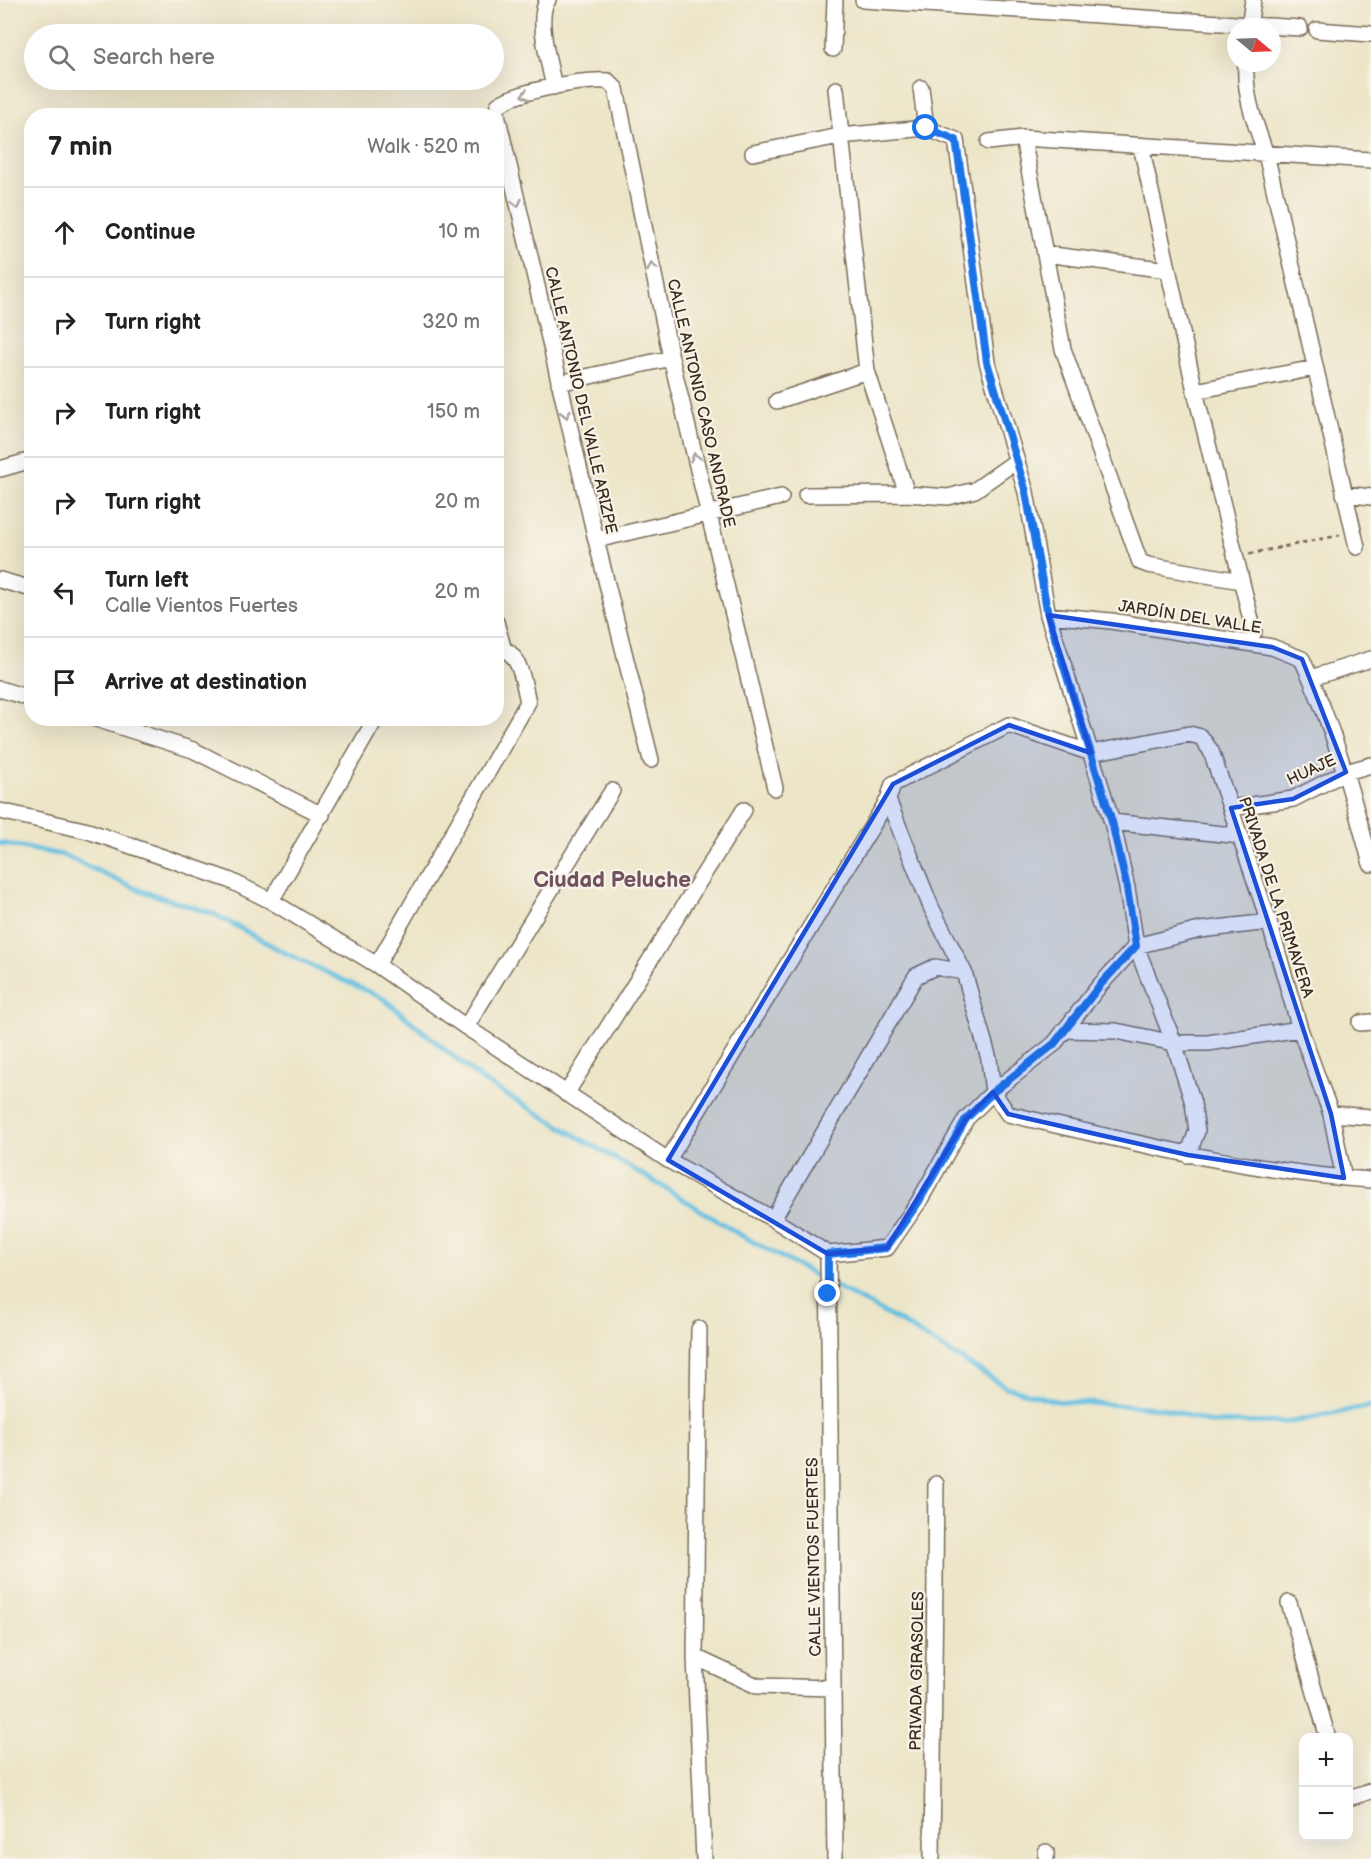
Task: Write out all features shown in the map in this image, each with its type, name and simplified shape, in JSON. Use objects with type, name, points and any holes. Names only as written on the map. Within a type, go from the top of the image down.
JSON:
[{"type":"street","points":[[548,0],[544,6],[544,37],[554,87]]},
{"type":"street","points":[[833,49],[835,0]]},
{"type":"street","points":[[863,0],[943,3],[1227,24]]},
{"type":"street","points":[[1250,18],[1253,0]]},
{"type":"street","points":[[1281,27],[1300,27]]},
{"type":"street","points":[[1317,30],[1371,34]]},
{"type":"street","points":[[1246,72],[1250,109],[1266,154],[1355,540]]},
{"type":"street","name":"CALLE ANTONIO CASO ANDRADE","points":[[554,87],[596,80],[608,81],[616,88],[671,358],[776,788]]},
{"type":"street","name":"CALLE ANTONIO DEL VALLE ARIZPE","points":[[498,108],[505,100],[554,87]]},
{"type":"street","points":[[921,88],[926,128]]},
{"type":"street","points":[[836,89],[867,370],[907,494]]},
{"type":"street","points":[[753,153],[840,136],[926,128],[956,140],[987,362],[1026,492],[1048,615],[1112,822],[1127,888],[1136,946],[1174,1043],[1197,1120],[1197,1131],[1188,1155]]},
{"type":"street","points":[[988,142],[1023,138],[1371,160]]},
{"type":"street","points":[[1023,138],[1063,349],[1140,562],[1241,580]]},
{"type":"street","name":"CALLE ANTONIO DEL VALLE ARIZPE","points":[[504,144],[596,540],[651,760]]},
{"type":"street","points":[[1141,146],[1195,391],[1254,632]]},
{"type":"street","points":[[1045,254],[1168,270]]},
{"type":"street","points":[[559,383],[671,358]]},
{"type":"street","points":[[1195,391],[1315,368]]},
{"type":"street","points":[[777,401],[867,370]]},
{"type":"street","points":[[806,495],[907,494],[948,497],[975,490],[1016,461]]},
{"type":"street","points":[[0,469],[24,462]]},
{"type":"street","points":[[1344,494],[1371,497]]},
{"type":"street","points":[[596,540],[781,497]]},
{"type":"street","points":[[0,580],[24,588]]},
{"type":"street","name":"JARDÍN DEL VALLE","points":[[1048,615],[1111,621],[1272,647],[1302,658],[1326,711],[1346,772],[1371,864]]},
{"type":"street","points":[[377,965],[528,702],[519,664],[504,651]]},
{"type":"street","points":[[1311,678],[1371,659]]},
{"type":"street","points":[[0,689],[24,696]]},
{"type":"street","points":[[668,1160],[888,800],[893,784],[1009,724],[1091,753]]},
{"type":"street","points":[[118,726],[193,750],[322,815]]},
{"type":"street","points":[[271,901],[322,815],[366,726]]},
{"type":"street","name":"PRIVADA DE LA PRIMAVERA","points":[[1091,753],[1189,734],[1201,737],[1211,751],[1269,922],[1300,1029],[1331,1114],[1344,1178]]},
{"type":"street","name":"HUAJE","points":[[1231,808],[1293,799],[1346,772],[1371,765]]},
{"type":"street","points":[[466,1027],[612,791]]},
{"type":"street","points":[[888,800],[931,907],[964,972],[989,1059],[993,1092],[1008,1114],[1188,1155],[1371,1180]]},
{"type":"street","points":[[566,1094],[744,810]]},
{"type":"street","points":[[0,811],[88,831],[229,880],[271,901],[377,965],[466,1027],[668,1160],[773,1219],[828,1262],[886,1248],[918,1203],[966,1119],[993,1092],[1054,1044],[1100,985],[1136,946],[1200,930],[1269,922]]},
{"type":"street","points":[[1112,822],[1241,836]]},
{"type":"street","points":[[773,1219],[916,976],[935,967],[964,972]]},
{"type":"street","points":[[1064,1030],[1116,1031],[1174,1043],[1208,1043],[1300,1029]]},
{"type":"street","points":[[1331,1114],[1371,1117]]},
{"type":"street","name":"CALLE VIENTOS FUERTES","points":[[828,1262],[835,1859]]},
{"type":"street","points":[[699,1329],[695,1658],[704,1859]]},
{"type":"street","name":"PRIVADA GIRASOLES","points":[[932,1859],[936,1484]]},
{"type":"street","points":[[1289,1604],[1327,1733]]},
{"type":"street","points":[[695,1658],[757,1686],[833,1688]]},
{"type":"street","points":[[1353,1796],[1371,1791]]},
{"type":"path","points":[[1236,557],[1355,540]]},
{"type":"highlighted area","points":[[1048,615],[1272,647],[1302,659],[1346,772],[1293,799],[1231,808],[1331,1114],[1344,1178],[1188,1155],[1008,1114],[993,1092],[966,1119],[887,1248],[828,1254],[668,1160],[893,784],[1009,725],[1091,753]]},
{"type":"waterway","points":[[0,843],[63,855],[139,890],[214,914],[289,955],[384,999],[483,1081],[667,1189],[737,1233],[899,1321],[1006,1387],[1056,1401],[1163,1408],[1210,1423],[1291,1422],[1371,1406]]},
{"type":"district","name":"Ciudad Peluche","points":[[612,879]]},
{"type":"route","points":[[828,1294],[828,1254],[886,1248],[918,1203],[966,1119],[993,1092],[1054,1044],[1100,985],[1136,946],[1127,888],[1112,822],[1064,660],[1048,615],[1026,492],[987,362],[956,140],[926,128]]}]
